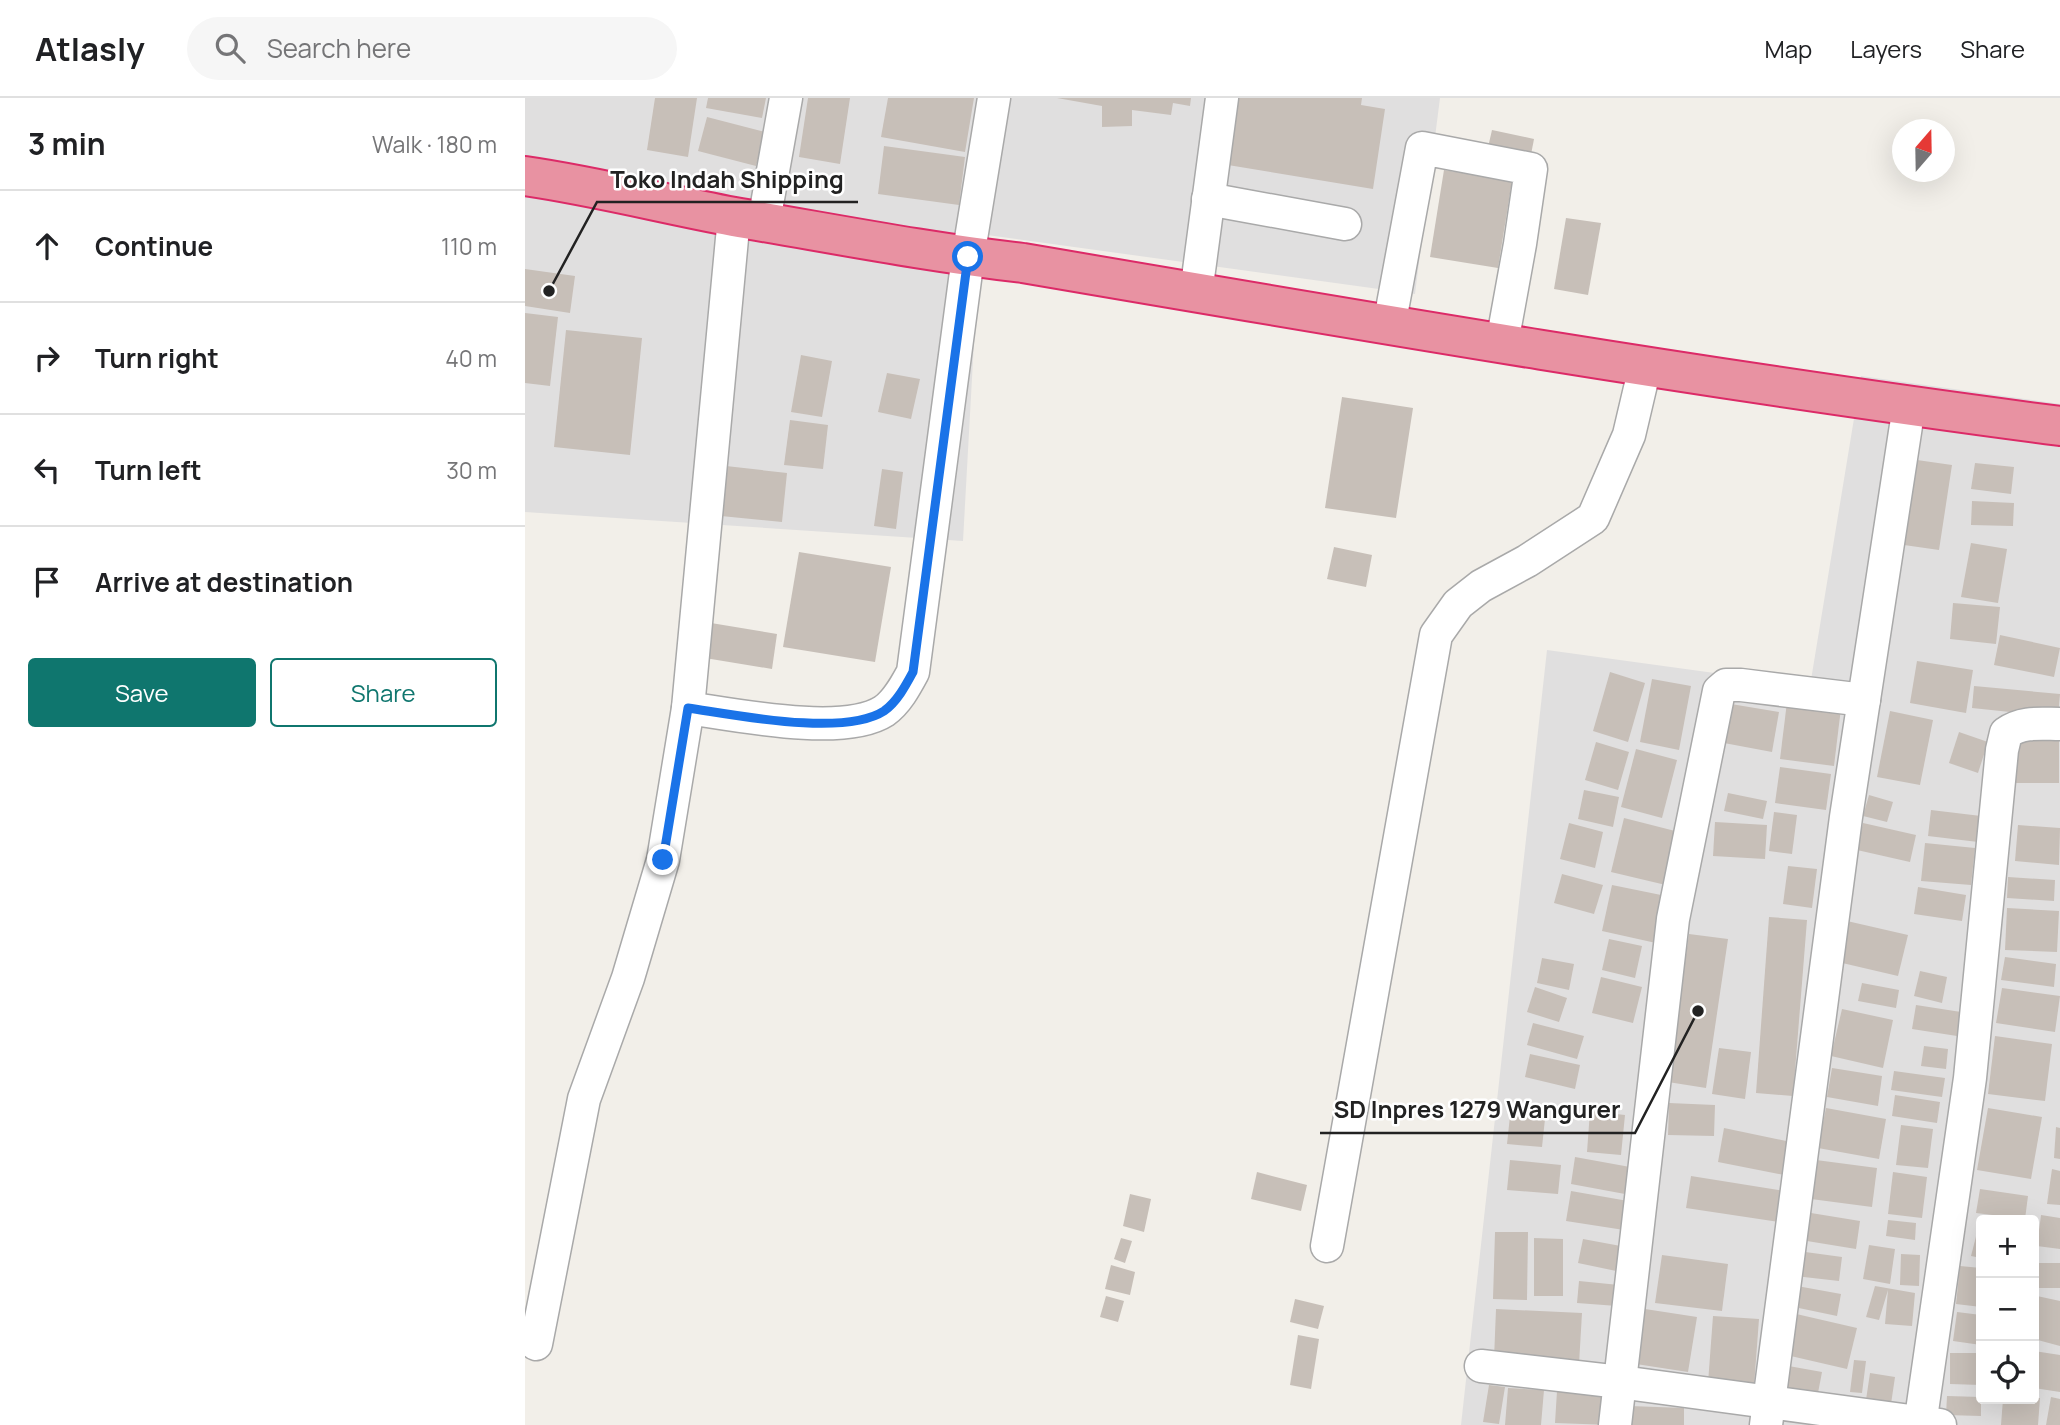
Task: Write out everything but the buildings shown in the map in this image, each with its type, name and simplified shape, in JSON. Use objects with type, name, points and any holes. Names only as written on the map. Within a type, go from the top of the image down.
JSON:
[{"type":"highway","points":[[525,176],[586,185],[749,219],[1389,326],[1645,367],[2060,426]]},
{"type":"street","points":[[536,1344],[584,1100],[628,978],[663,860],[688,708],[749,219],[786,98]]},
{"type":"street","points":[[688,708],[786,721],[858,722],[885,710],[900,694],[913,672],[968,257],[994,98]]},
{"type":"street","points":[[1196,293],[1222,98]]},
{"type":"street","points":[[1389,326],[1422,148],[1531,169],[1502,343]]},
{"type":"street","points":[[1208,199],[1345,224]]},
{"type":"street","points":[[1327,1247],[1436,635],[1458,604],[1481,586],[1527,561],[1593,518],[1629,435],[1645,367]]},
{"type":"street","points":[[1767,1414],[1809,1086],[1909,406]]},
{"type":"street","points":[[1615,1425],[1673,919],[1719,691],[1726,685],[1741,685],[1864,700]]},
{"type":"street","points":[[1481,1366],[1620,1382],[1767,1414],[1927,1424],[1970,1078],[2002,750],[2006,733],[2015,727],[2025,724],[2060,724]]},
{"type":"shaded area","points":[[525,98],[1440,98],[1415,294],[980,234],[963,541],[525,512]]},
{"type":"shaded area","points":[[1861,376],[2060,404],[2060,1425],[1461,1425],[1547,650],[1810,686]]},
{"type":"place","name":"Toko Indah Shipping","points":[[549,291]]},
{"type":"place","name":"SD Inpres 1279 Wangurer","points":[[1698,1011]]},
{"type":"route","points":[[663,860],[688,708],[786,721],[858,722],[885,710],[900,694],[913,672],[968,257]]}]
